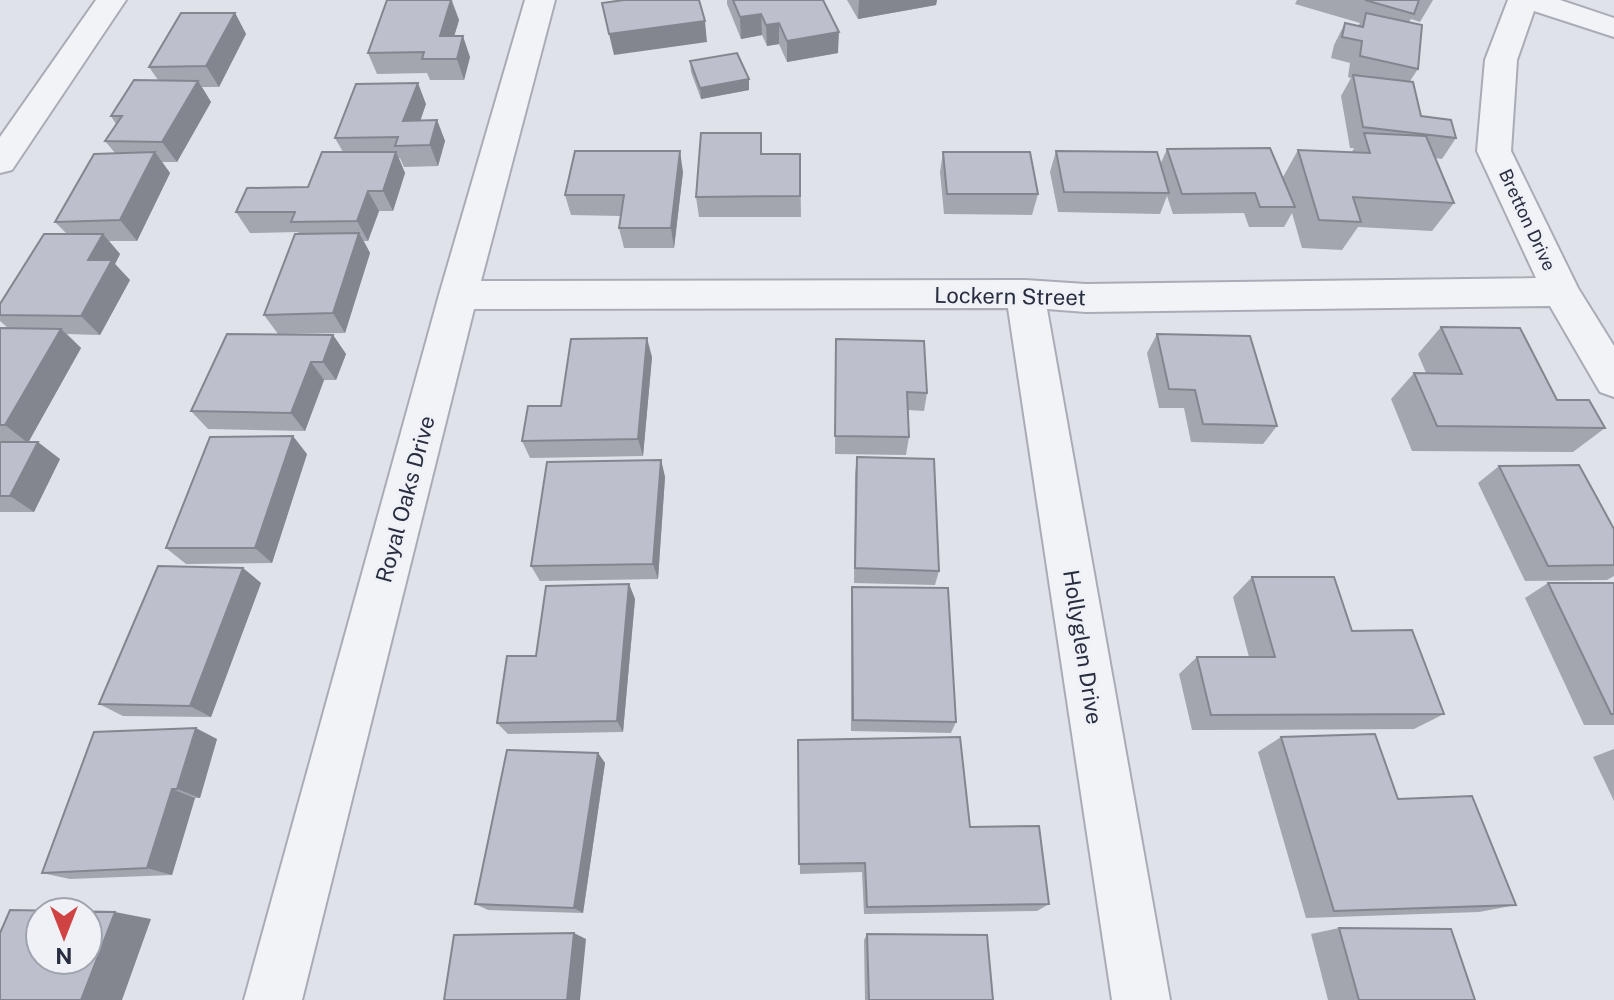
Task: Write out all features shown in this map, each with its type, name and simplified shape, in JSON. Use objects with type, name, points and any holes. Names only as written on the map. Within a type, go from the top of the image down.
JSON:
[{"type":"street","points":[[0,162],[111,0]]},
{"type":"street","name":"Royal Oaks Drive","points":[[273,1000],[458,295],[540,0]]},
{"type":"street","name":"Bretton Drive","points":[[1523,0],[1501,60],[1494,151],[1561,292],[1614,381]]},
{"type":"street","points":[[1531,0],[1614,28]]},
{"type":"street","name":"Lockern Street","points":[[458,295],[1025,294],[1086,298],[1561,292]]},
{"type":"street","name":"Hollyglen Drive","points":[[1025,294],[1141,1000]]},
{"type":"building","points":[[387,0],[451,0],[440,36],[463,36],[457,59],[422,59],[424,52],[368,53]]},
{"type":"building","points":[[699,0],[705,21],[609,34],[602,3]]},
{"type":"building","points":[[733,0],[823,0],[839,32],[787,41],[779,23],[766,25],[761,14],[740,17]]},
{"type":"building","points":[[1365,0],[1419,0],[1414,14]]},
{"type":"building","points":[[181,13],[235,13],[206,66],[149,67]]},
{"type":"building","points":[[1366,13],[1422,25],[1418,69],[1360,56],[1362,41],[1342,37],[1345,23],[1363,27]]},
{"type":"building","points":[[737,53],[749,79],[700,88],[690,61]]},
{"type":"building","points":[[1353,75],[1413,82],[1421,116],[1451,120],[1456,138],[1363,127]]},
{"type":"building","points":[[134,80],[198,81],[162,142],[105,141],[122,116],[111,116]]},
{"type":"building","points":[[418,83],[403,121],[437,120],[430,145],[395,146],[398,137],[335,138],[356,84]]},
{"type":"building","points":[[701,133],[761,133],[761,154],[800,154],[800,196],[696,197]]},
{"type":"building","points":[[1364,133],[1426,136],[1454,203],[1353,197],[1361,222],[1319,220],[1298,150],[1370,153]]},
{"type":"building","points":[[1270,148],[1295,207],[1260,207],[1255,193],[1182,194],[1167,149]]},
{"type":"building","points":[[575,151],[680,151],[671,228],[619,228],[624,195],[565,195]]},
{"type":"building","points":[[1056,151],[1157,152],[1169,193],[1064,192]]},
{"type":"building","points":[[155,152],[120,220],[55,222],[94,154]]},
{"type":"building","points":[[322,152],[396,152],[383,191],[368,191],[357,221],[291,222],[295,212],[236,212],[247,188],[308,187]]},
{"type":"building","points":[[943,152],[1030,152],[1038,194],[947,194]]},
{"type":"building","points":[[359,233],[333,313],[264,315],[295,234]]},
{"type":"building","points":[[44,234],[103,234],[88,260],[112,260],[81,316],[0,315],[0,304]]},
{"type":"building","points":[[1441,327],[1520,328],[1557,400],[1589,400],[1605,428],[1437,426],[1414,373],[1462,374]]},
{"type":"building","points":[[0,328],[61,329],[5,425],[0,425]]},
{"type":"building","points":[[227,334],[333,335],[323,362],[311,362],[291,413],[191,411]]},
{"type":"building","points":[[1157,334],[1250,336],[1277,426],[1203,424],[1195,390],[1169,389]]},
{"type":"building","points":[[647,338],[638,439],[522,441],[528,406],[561,406],[571,339]]},
{"type":"building","points":[[836,339],[924,341],[927,393],[907,392],[909,437],[835,436]]},
{"type":"building","points":[[293,436],[255,548],[166,548],[210,437]]},
{"type":"building","points":[[0,442],[38,442],[10,496],[0,496]]},
{"type":"building","points":[[857,457],[934,459],[939,571],[855,568]]},
{"type":"building","points":[[661,460],[653,564],[531,566],[547,462]]},
{"type":"building","points":[[1579,465],[1614,529],[1614,565],[1548,566],[1499,466]]},
{"type":"building","points":[[158,566],[243,568],[190,706],[99,704]]},
{"type":"building","points":[[1252,577],[1334,577],[1352,631],[1412,630],[1444,714],[1211,715],[1197,657],[1275,657]]},
{"type":"building","points":[[1548,583],[1614,583],[1614,714],[1611,714]]},
{"type":"building","points":[[629,584],[617,721],[497,723],[507,656],[536,656],[546,586]]},
{"type":"building","points":[[852,587],[948,588],[956,722],[853,720]]},
{"type":"building","points":[[196,728],[177,789],[172,789],[147,868],[42,873],[94,732]]},
{"type":"building","points":[[1375,734],[1398,799],[1472,796],[1516,905],[1334,911],[1281,737]]},
{"type":"building","points":[[960,737],[970,827],[1039,826],[1049,904],[867,907],[865,863],[799,864],[798,740]]},
{"type":"building","points":[[507,750],[598,753],[574,908],[475,904]]},
{"type":"building","points":[[10,910],[24,910],[24,976],[90,976],[81,1000],[0,1000],[0,933]]},
{"type":"building","points":[[104,912],[115,912],[104,940]]},
{"type":"building","points":[[1339,928],[1451,929],[1475,1000],[1359,1000]]},
{"type":"building","points":[[574,933],[567,1000],[444,1000],[454,935]]},
{"type":"building","points":[[867,934],[987,935],[993,1000],[869,1000]]}]
